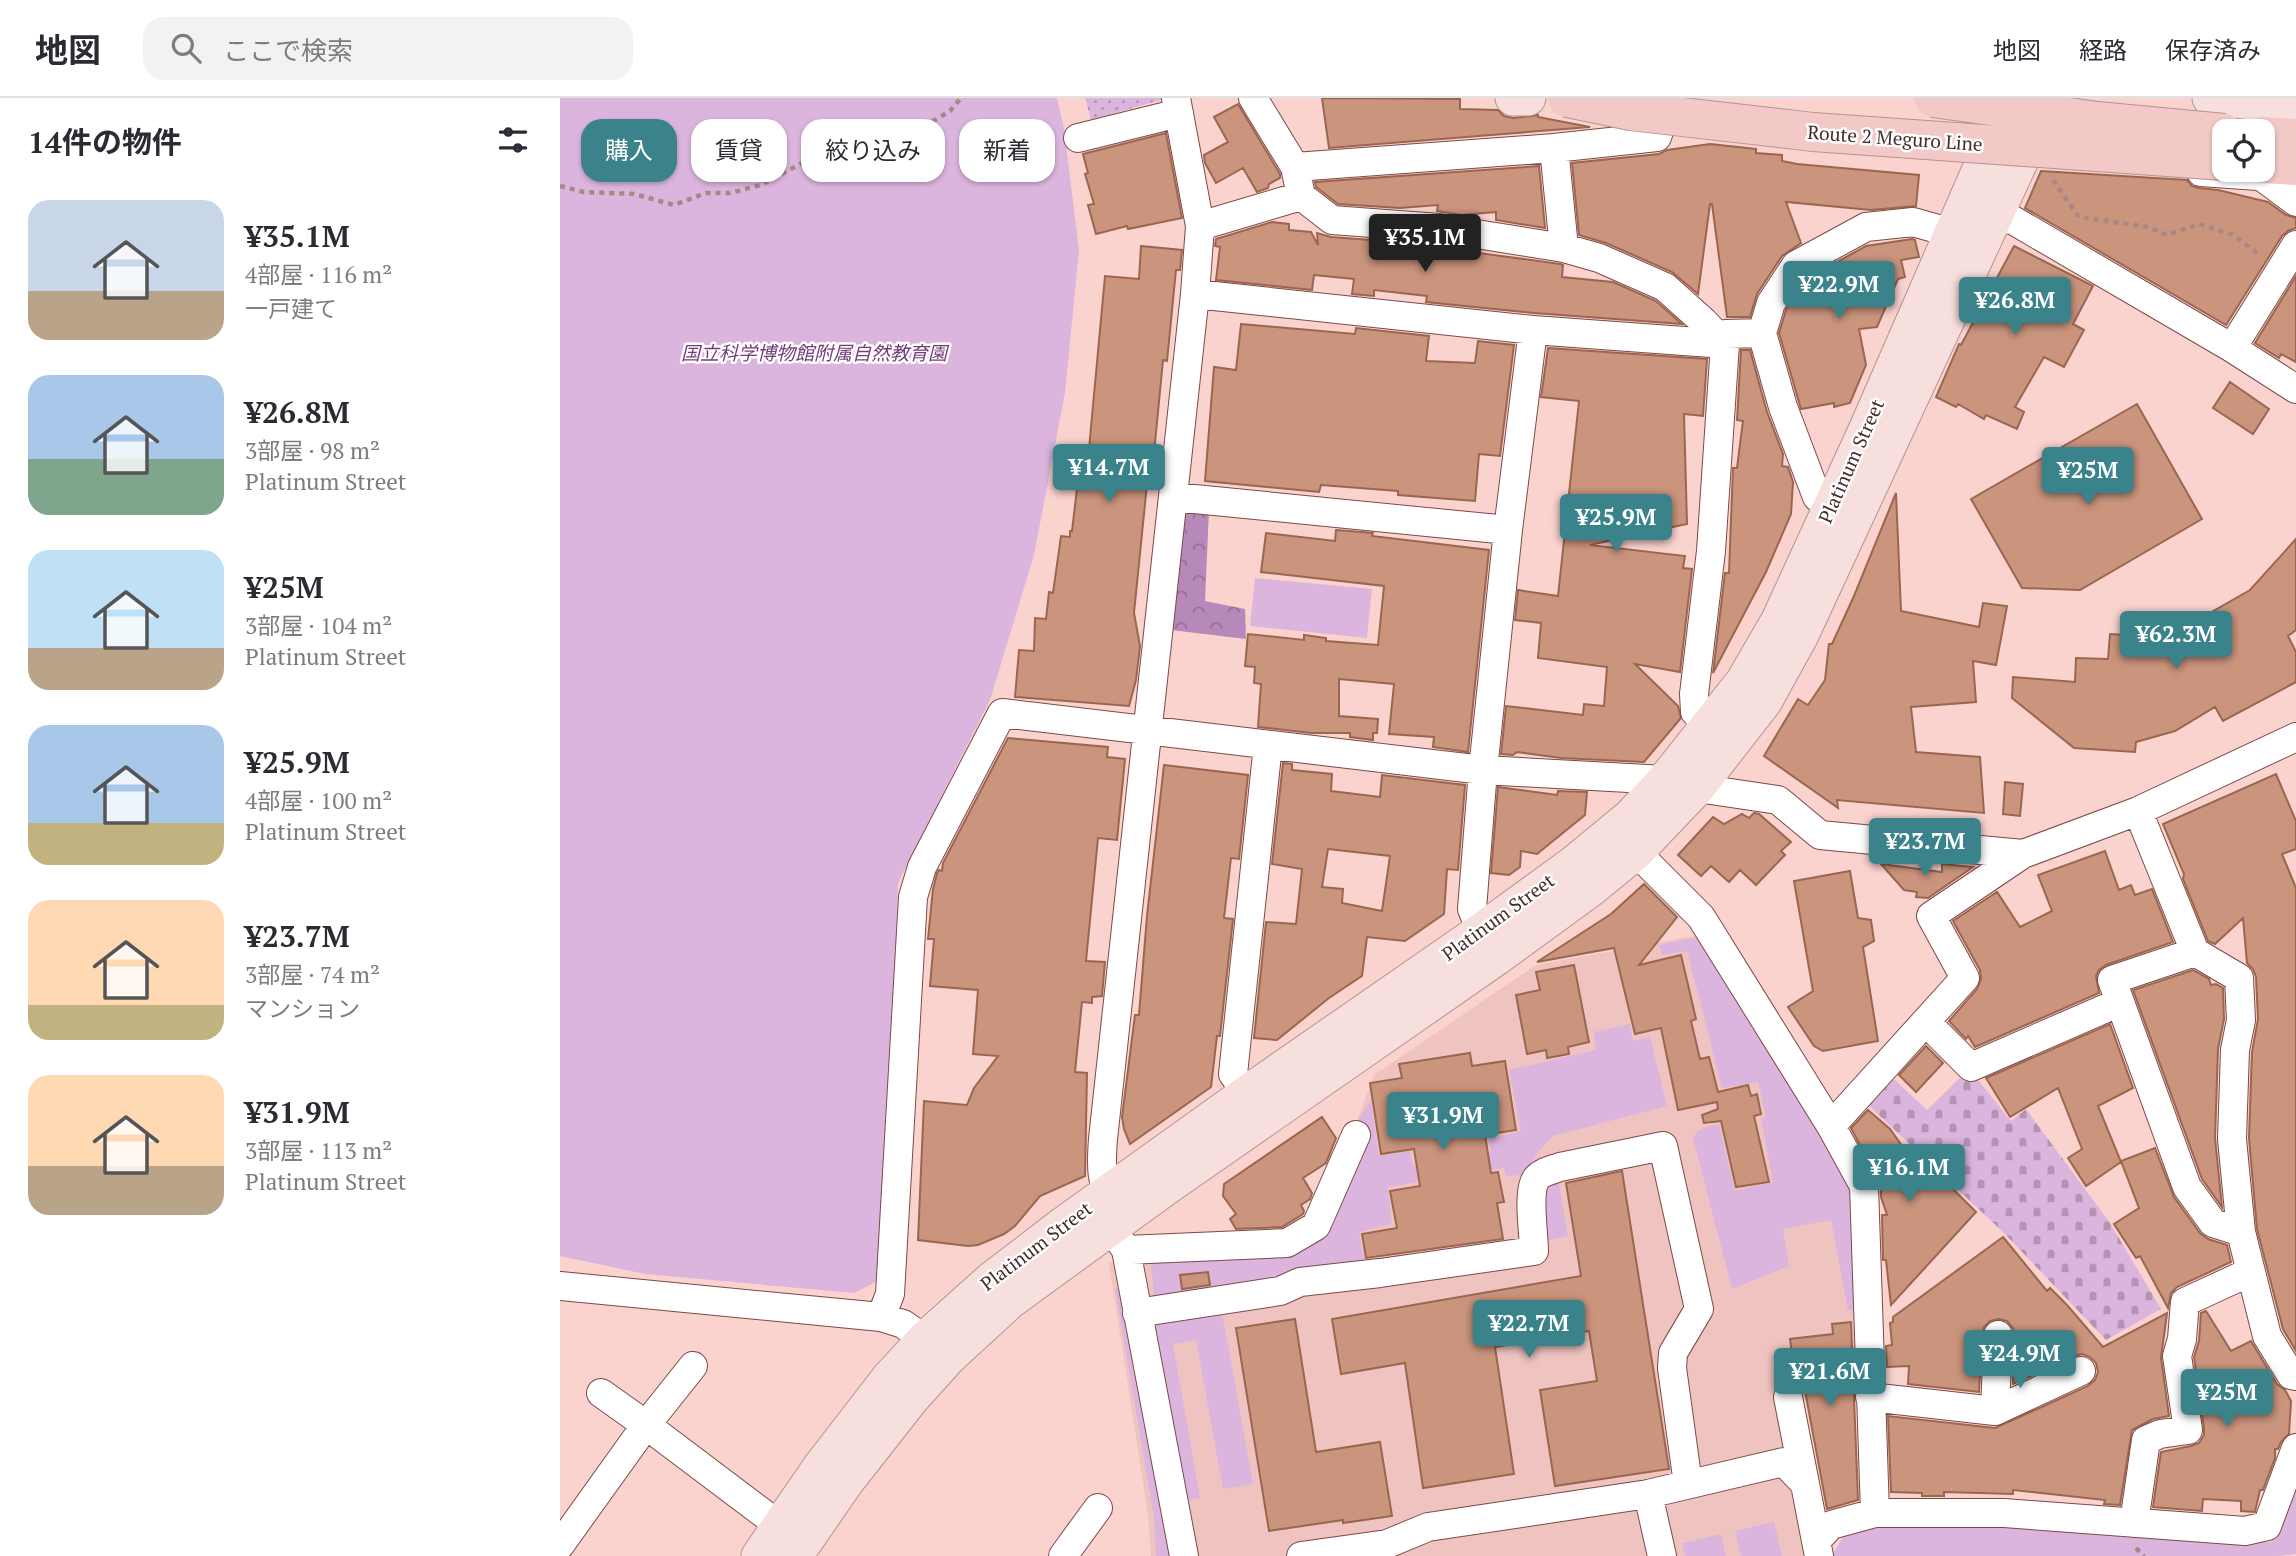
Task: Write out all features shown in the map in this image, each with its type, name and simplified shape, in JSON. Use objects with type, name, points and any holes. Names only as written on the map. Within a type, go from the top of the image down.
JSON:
[{"type":"highway","name":"Route 2 Meguro Line","points":[[1567,98],[1630,111],[1813,132],[2212,160]]},
{"type":"highway","name":"Route 2 Meguro Line","points":[[1933,98],[2097,121],[2212,131]]},
{"type":"highway","points":[[2275,136],[2296,138]]},
{"type":"main road","points":[[1513,98],[1528,98]]},
{"type":"main road","name":"Platinum Street","points":[[1681,784],[1710,727],[1743,682],[1779,620],[2012,98]]},
{"type":"main road","name":"Platinum Street","points":[[759,1556],[788,1541],[857,1417],[889,1378],[938,1348],[991,1280],[1117,1222],[1592,888],[1624,843],[1764,702],[1801,635],[2038,124],[2046,98]]},
{"type":"main road","points":[[2210,98],[2296,106]]},
{"type":"main road","name":"Platinum Street","points":[[1117,1222],[1247,1093],[1481,931],[1624,843]]},
{"type":"street","points":[[1253,98],[1295,167],[1301,195],[1332,220],[1439,228],[1564,248],[1599,258],[1665,287],[1725,344]]},
{"type":"street","points":[[1295,167],[1554,149],[1657,137],[1671,98]]},
{"type":"street","points":[[1078,138],[1179,103],[1199,226],[1195,294],[1174,497],[1101,1163],[1138,1312],[1184,1556]]},
{"type":"street","points":[[1554,149],[1564,248]]},
{"type":"street","points":[[2039,160],[2212,167]]},
{"type":"street","points":[[2275,170],[2296,179]]},
{"type":"street","points":[[2275,172],[2296,202]]},
{"type":"street","points":[[1199,226],[1301,195]]},
{"type":"street","points":[[1992,224],[1998,220],[2011,219],[2232,348],[2296,389]]},
{"type":"street","points":[[1830,507],[1817,497],[1783,407],[1762,333],[1771,303],[1796,265],[1866,227],[1913,222],[1952,233]]},
{"type":"street","points":[[2232,348],[2296,245]]},
{"type":"street","points":[[1195,294],[1533,330],[1725,344]]},
{"type":"street","points":[[1481,931],[1472,909],[1483,770],[1508,530],[1533,330]]},
{"type":"street","points":[[1710,727],[1695,712],[1694,694],[1711,551],[1725,344],[1727,334],[1762,333]]},
{"type":"street","points":[[1174,497],[1508,530]]},
{"type":"street","points":[[881,1317],[890,1294],[913,897],[922,867],[1002,713],[1483,770],[1681,784],[1778,800],[1821,835],[2022,854]]},
{"type":"street","points":[[1831,1126],[1965,978],[1931,916],[2022,854],[2138,811],[2296,737]]},
{"type":"street","points":[[1247,1093],[1233,1074],[1268,746]]},
{"type":"street","points":[[2138,811],[2195,951],[2239,978],[2241,1020],[2235,1050],[2232,1139],[2241,1232],[2267,1336],[2291,1375],[2296,1376]]},
{"type":"street","points":[[1624,843],[1701,917],[1831,1126],[1864,1186],[1875,1513]]},
{"type":"street","points":[[2195,951],[2112,980],[2187,1187],[2213,1223],[2241,1232]]},
{"type":"street","points":[[1926,1022],[1971,1067],[2120,1002]]},
{"type":"street","points":[[1117,1222],[1287,1243],[1316,1226],[1356,1135]]},
{"type":"street","points":[[1138,1312],[1280,1291],[1300,1282],[1534,1251],[1532,1189],[1537,1178],[1560,1167],[1663,1146],[1699,1309],[1673,1353],[1672,1368],[1688,1484]]},
{"type":"street","points":[[2134,1523],[2146,1440],[2160,1434],[2188,1430],[2177,1356],[2182,1339],[2185,1302],[2250,1272]]},
{"type":"street","points":[[560,1286],[881,1317],[903,1324],[938,1348]]},
{"type":"street","points":[[1995,1411],[1998,1335]]},
{"type":"street","points":[[560,1545],[646,1425],[693,1366]]},
{"type":"street","points":[[1870,1397],[1995,1411],[2081,1371]]},
{"type":"street","points":[[601,1393],[646,1425],[788,1541]]},
{"type":"street","points":[[1788,1397],[1818,1549]]},
{"type":"street","points":[[1818,1549],[1831,1525],[1875,1513],[2004,1513],[2245,1531],[2267,1526],[2296,1448]]},
{"type":"street","points":[[1301,1556],[1387,1544],[1429,1527],[1648,1494],[1784,1462],[1805,1484]]},
{"type":"street","points":[[1648,1494],[1662,1556]]},
{"type":"street","points":[[1063,1556],[1098,1508]]},
{"type":"path","points":[[560,188],[634,194],[674,205],[706,193],[730,193],[761,185],[806,161],[935,120],[950,111],[961,98]]},
{"type":"path","points":[[2039,160],[2079,217],[2148,226],[2166,235],[2199,224],[2233,235],[2280,271]]},
{"type":"shaded area","points":[[1699,935],[1848,1166],[1864,1382],[1779,1393],[1813,1556],[1151,1556],[1148,1515],[1109,1263],[1286,1247],[1364,1138],[1357,1121],[1374,1075],[1536,965]]},
{"type":"green space","name":"国立科学博物館附属自然教育園","points":[[560,98],[1057,98],[1064,128],[1079,250],[1065,393],[1034,555],[990,700],[898,883],[891,1094],[880,1270],[876,1282],[854,1293],[645,1274],[560,1256]]},
{"type":"green space","points":[[1085,98],[1163,98],[1164,99],[1091,120]]},
{"type":"green space","points":[[1183,508],[1209,510],[1205,601],[1245,609],[1246,639],[1171,630]]},
{"type":"green space","points":[[1255,578],[1372,589],[1367,638],[1250,626]]},
{"type":"green space","points":[[1698,937],[1859,1196],[1861,1310],[1848,1310],[1831,1220],[1783,1229],[1789,1266],[1732,1289],[1693,1138],[1695,1134],[1719,1124],[1735,1191],[1773,1182],[1761,1119],[1766,1117],[1758,1082],[1722,1088],[1687,951],[1662,955],[1659,945]]},
{"type":"green space","points":[[1630,1024],[1633,1041],[1650,1037],[1667,1106],[1553,1136],[1539,1151],[1525,1175],[1506,1176],[1504,1168],[1388,1187],[1392,1224],[1359,1232],[1365,1266],[1163,1302],[1154,1295],[1150,1258],[1286,1247],[1364,1138],[1357,1121],[1371,1100],[1379,1156],[1410,1151],[1413,1166],[1491,1152],[1489,1139],[1521,1131],[1509,1070],[1596,1050],[1594,1032]]},
{"type":"green space","points":[[1965,1073],[1974,1075],[2011,1121],[2026,1109],[2110,1223],[2161,1309],[2106,1340],[2003,1232],[1868,1105],[1893,1078],[1927,1110]]},
{"type":"green space","points":[[1558,1178],[1568,1236],[1541,1242],[1541,1188]]},
{"type":"green space","points":[[1126,1286],[1178,1556],[1156,1556],[1154,1517],[1115,1288]]},
{"type":"green space","points":[[1222,1311],[1253,1484],[1223,1489],[1196,1340],[1173,1344],[1200,1498],[1181,1501],[1149,1324]]},
{"type":"green space","points":[[2296,1479],[2296,1554],[1834,1556],[1846,1532],[1880,1526],[2053,1528],[2271,1542]]},
{"type":"green space","points":[[1774,1522],[1782,1556],[1741,1556],[1735,1531]]},
{"type":"green space","points":[[1721,1534],[1726,1556],[1685,1556],[1682,1543]]},
{"type":"building","points":[[1322,98],[1460,99],[1460,109],[1498,110],[1504,116],[1513,118],[1538,115],[1590,127],[1329,148]]},
{"type":"building","points":[[1238,104],[1280,174],[1280,178],[1269,184],[1268,188],[1257,192],[1243,168],[1216,183],[1205,163],[1204,155],[1228,142],[1214,117]]},
{"type":"building","points":[[1166,133],[1182,218],[1128,229],[1127,226],[1096,234],[1088,205],[1094,204],[1085,174],[1088,173],[1083,154]]},
{"type":"building","points":[[1710,144],[1756,149],[1756,153],[1782,155],[1782,161],[1797,164],[1919,175],[1916,206],[1871,210],[1786,202],[1801,243],[1782,256],[1757,294],[1750,317],[1727,317],[1712,204],[1698,294],[1672,272],[1606,243],[1579,235],[1572,163],[1659,154],[1667,150]]},
{"type":"building","points":[[1539,166],[1545,228],[1496,220],[1496,212],[1461,215],[1437,211],[1438,205],[1400,208],[1338,204],[1316,187],[1315,182]]},
{"type":"building","points":[[2041,171],[2187,180],[2192,186],[2199,188],[2268,202],[2286,215],[2296,218],[2296,228],[2282,236],[2226,325],[2025,208]]},
{"type":"building","points":[[1272,222],[1289,224],[1289,230],[1311,232],[1318,245],[1317,233],[1331,237],[1437,245],[1560,264],[1563,265],[1562,277],[1613,282],[1656,301],[1682,324],[1426,302],[1427,296],[1374,290],[1374,296],[1352,294],[1354,279],[1314,275],[1312,290],[1216,280],[1220,247],[1215,246],[1216,239]]},
{"type":"building","points":[[1915,240],[1919,257],[1901,260],[1905,277],[1898,279],[1877,327],[1859,329],[1866,365],[1850,403],[1801,409],[1779,333],[1786,310],[1808,278],[1866,246]]},
{"type":"building","points":[[1141,246],[1182,250],[1180,270],[1176,270],[1167,361],[1163,360],[1152,474],[1148,474],[1134,613],[1140,646],[1136,680],[1129,706],[1015,697],[1019,650],[1034,651],[1035,618],[1046,619],[1049,592],[1053,593],[1061,536],[1070,537],[1078,480],[1086,481],[1105,276],[1139,279]]},
{"type":"building","points":[[2014,246],[2093,286],[2073,324],[2084,330],[2064,367],[2044,357],[2015,407],[2024,412],[2017,429],[1986,415],[1984,419],[1958,404],[1956,407],[1936,397],[1959,344],[1961,345]]},
{"type":"building","points":[[2296,276],[2296,362],[2281,354],[2279,358],[2255,343]]},
{"type":"building","points":[[1241,324],[1355,334],[1356,328],[1429,336],[1426,361],[1475,363],[1478,341],[1514,345],[1500,456],[1479,454],[1475,501],[1321,485],[1319,492],[1205,481],[1214,367],[1236,370]]},
{"type":"building","points":[[1548,348],[1707,359],[1703,416],[1684,414],[1687,524],[1590,545],[1685,556],[1683,568],[1692,569],[1680,672],[1635,664],[1678,706],[1681,718],[1644,762],[1561,758],[1517,752],[1513,755],[1501,754],[1506,706],[1583,715],[1584,704],[1604,706],[1607,667],[1538,658],[1541,623],[1515,620],[1518,590],[1558,596],[1579,401],[1541,397]]},
{"type":"building","points":[[1741,350],[1750,350],[1767,412],[1783,454],[1782,466],[1788,467],[1793,482],[1791,514],[1766,572],[1713,673],[1725,573],[1729,573],[1733,468],[1737,468],[1743,421],[1737,420]]},
{"type":"building","points":[[2230,382],[2269,409],[2253,434],[2213,408]]},
{"type":"building","points":[[2137,404],[2202,519],[2080,590],[2022,588],[1971,499]]},
{"type":"building","points":[[1896,493],[1901,611],[1979,627],[1983,603],[2007,606],[1996,665],[1973,661],[1976,702],[1911,707],[1916,752],[1980,757],[1984,813],[1837,800],[1838,808],[1764,756],[1798,699],[1808,705],[1825,680],[1829,644],[1832,644],[1854,596]]},
{"type":"building","points":[[1336,530],[1489,550],[1468,752],[1433,747],[1434,737],[1389,734],[1394,684],[1339,679],[1339,716],[1378,719],[1377,733],[1373,733],[1373,740],[1350,737],[1350,733],[1311,733],[1258,727],[1261,684],[1254,683],[1255,667],[1245,666],[1248,634],[1304,640],[1304,635],[1326,638],[1326,641],[1378,645],[1384,586],[1261,572],[1266,533],[1335,541]]},
{"type":"building","points":[[2296,539],[2296,630],[2288,636],[2296,652],[2296,682],[2223,721],[2215,707],[2175,731],[2136,742],[2135,752],[2074,748],[2012,698],[2013,677],[2075,682],[2076,658],[2108,659],[2110,634],[2126,635],[2127,620],[2147,622],[2159,642],[2250,590]]},
{"type":"building","points":[[1008,738],[1108,747],[1107,757],[1125,759],[1117,840],[1098,838],[1086,961],[1105,962],[1102,996],[1092,997],[1092,1003],[1082,1002],[1075,1072],[1087,1073],[1085,1176],[1040,1196],[1015,1226],[978,1245],[918,1240],[924,1101],[967,1105],[974,1088],[998,1056],[973,1054],[978,990],[930,986],[934,939],[928,939],[933,889],[937,873],[942,871],[943,863]]},
{"type":"building","points":[[1283,763],[1292,764],[1292,770],[1332,774],[1331,791],[1380,797],[1382,775],[1465,785],[1458,870],[1447,869],[1444,914],[1405,941],[1367,937],[1362,976],[1329,998],[1277,1040],[1254,1038],[1266,922],[1296,924],[1302,869],[1272,864]],"holes":[[[1328,849],[1390,856],[1382,911],[1342,903],[1343,889],[1322,887]]]},
{"type":"building","points":[[1164,765],[1248,775],[1239,859],[1231,858],[1224,918],[1233,919],[1220,1036],[1217,1036],[1211,1087],[1130,1144],[1122,1117],[1135,1015],[1139,1015]]},
{"type":"building","points":[[2276,774],[2296,821],[2296,849],[2282,854],[2296,888],[2296,1351],[2283,1329],[2257,1229],[2249,1138],[2252,1052],[2258,1019],[2256,977],[2247,963],[2243,918],[2215,944],[2208,941],[2163,824]]},
{"type":"building","points":[[2005,782],[2023,784],[2020,816],[2003,814]]},
{"type":"building","points":[[1498,787],[1557,795],[1558,791],[1587,792],[1585,815],[1537,854],[1521,851],[1520,867],[1509,875],[1491,873]]},
{"type":"building","points":[[1754,813],[1759,814],[1791,842],[1781,851],[1785,855],[1756,885],[1740,870],[1729,882],[1711,866],[1701,876],[1678,855],[1713,817],[1724,824],[1742,814],[1749,818]]},
{"type":"building","points":[[2105,851],[2119,890],[2131,885],[2135,895],[2152,889],[2173,942],[2106,965],[2096,976],[2099,993],[1975,1047],[1968,1036],[1966,1039],[1949,1021],[1977,989],[1981,979],[1980,970],[1953,921],[1997,892],[2020,927],[2052,911],[2038,875]]},
{"type":"building","points":[[1881,864],[1942,872],[1942,864],[1973,867],[1928,898],[1916,897],[1917,892],[1904,890]]},
{"type":"building","points":[[1850,871],[1858,918],[1871,920],[1874,941],[1863,947],[1878,1041],[1823,1051],[1814,1046],[1788,1007],[1813,991],[1794,881]]},
{"type":"building","points":[[1644,884],[1677,917],[1639,965],[1681,955],[1696,1019],[1691,1021],[1700,1059],[1709,1057],[1718,1092],[1748,1085],[1751,1096],[1757,1094],[1761,1114],[1754,1116],[1769,1182],[1736,1187],[1721,1121],[1704,1123],[1702,1115],[1718,1109],[1717,1102],[1678,1110],[1661,1028],[1635,1034],[1614,948],[1537,962],[1611,914]]},
{"type":"building","points":[[1574,965],[1589,1042],[1568,1047],[1569,1054],[1547,1058],[1546,1050],[1527,1054],[1516,995],[1540,990],[1536,972]]},
{"type":"building","points":[[2193,970],[2209,979],[2211,985],[2216,984],[2223,988],[2224,1019],[2218,1049],[2215,1138],[2222,1207],[2202,1179],[2133,990]]},
{"type":"building","points":[[2110,1024],[2133,1088],[2098,1106],[2121,1162],[2086,1186],[2068,1158],[2082,1149],[2058,1088],[2010,1117],[1986,1078]]},
{"type":"building","points":[[1926,1046],[1943,1063],[1916,1092],[1899,1075]]},
{"type":"building","points":[[1470,1053],[1472,1066],[1505,1061],[1516,1130],[1485,1135],[1491,1173],[1498,1172],[1504,1202],[1497,1203],[1503,1239],[1366,1258],[1362,1234],[1397,1228],[1390,1191],[1420,1186],[1414,1149],[1381,1154],[1370,1083],[1402,1078],[1399,1064]]},
{"type":"building","points":[[1868,1110],[1890,1129],[1905,1150],[1911,1147],[1976,1212],[1891,1305],[1886,1260],[1883,1260],[1882,1215],[1887,1215],[1881,1197],[1881,1185],[1851,1128]]},
{"type":"building","points":[[1322,1117],[1336,1138],[1326,1163],[1303,1178],[1312,1193],[1310,1199],[1301,1205],[1303,1214],[1282,1227],[1236,1229],[1230,1219],[1236,1214],[1223,1196],[1224,1184]]},
{"type":"building","points":[[2155,1148],[2174,1197],[2200,1233],[2208,1239],[2227,1245],[2231,1262],[2177,1287],[2171,1293],[2168,1308],[2140,1256],[2136,1258],[2114,1224],[2139,1208],[2121,1161]]},
{"type":"building","points":[[1622,1171],[1669,1469],[1555,1486],[1540,1390],[1597,1381],[1589,1331],[1495,1347],[1514,1474],[1423,1488],[1405,1363],[1341,1374],[1332,1319],[1581,1276],[1566,1183]]},
{"type":"building","points":[[2003,1237],[2047,1291],[2050,1288],[2067,1305],[2103,1347],[2167,1313],[2161,1358],[2169,1416],[2153,1419],[2132,1430],[2120,1505],[2104,1504],[2105,1500],[2013,1490],[2013,1494],[1944,1492],[1944,1496],[1891,1492],[1888,1416],[1995,1428],[2088,1386],[2095,1380],[2098,1372],[2096,1363],[2082,1354],[2013,1384],[2015,1335],[2007,1321],[1999,1319],[1990,1321],[1982,1334],[1979,1392],[1908,1384],[1909,1366],[1887,1367],[1886,1346],[1892,1345],[1890,1323],[1893,1322],[1893,1317]]},
{"type":"building","points":[[1208,1272],[1210,1285],[1182,1289],[1180,1275]]},
{"type":"building","points":[[2206,1311],[2231,1351],[2251,1341],[2277,1384],[2285,1390],[2291,1401],[2289,1434],[2278,1449],[2275,1449],[2275,1458],[2263,1490],[2260,1490],[2255,1512],[2241,1511],[2241,1501],[2203,1499],[2202,1511],[2153,1507],[2161,1452],[2199,1443],[2204,1435],[2194,1357],[2199,1341],[2201,1313]]},
{"type":"building","points":[[1295,1319],[1316,1452],[1380,1442],[1392,1516],[1269,1531],[1236,1328]]},
{"type":"building","points":[[1851,1322],[1858,1500],[1827,1509],[1803,1380],[1791,1381],[1788,1355],[1792,1354],[1790,1339],[1833,1334],[1832,1324]]}]
